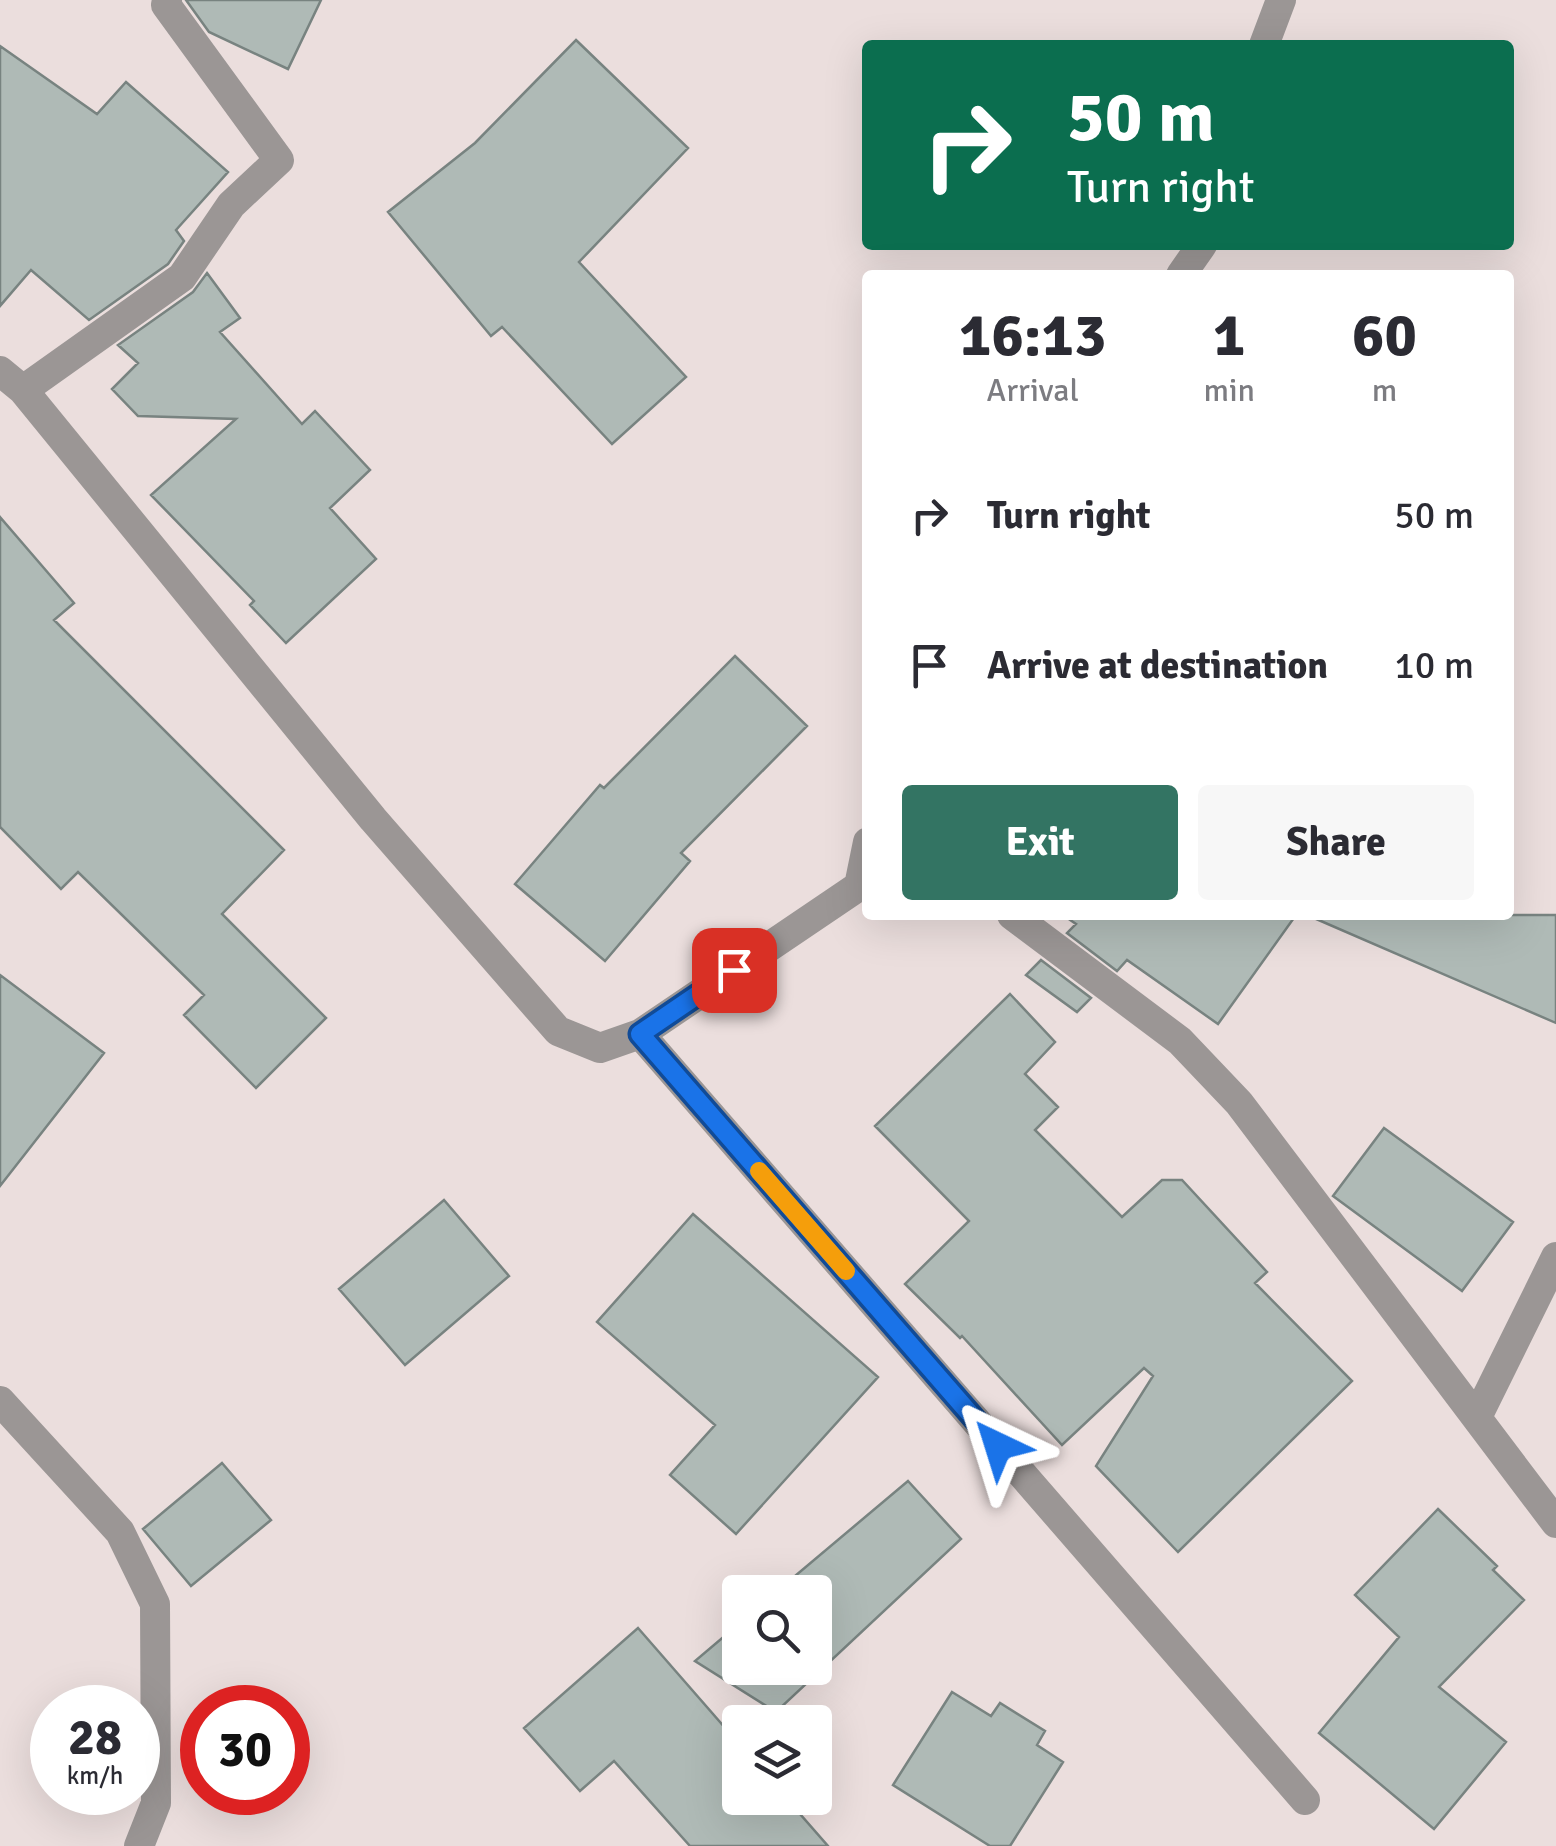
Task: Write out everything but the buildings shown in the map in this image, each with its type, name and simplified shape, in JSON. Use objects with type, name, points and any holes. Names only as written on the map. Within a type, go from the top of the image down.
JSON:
[{"type":"street","points":[[167,0],[166,5],[280,160],[231,205],[182,277],[12,380],[373,819],[558,1031],[600,1048],[640,1034],[862,887]]},
{"type":"street","points":[[1266,40],[1281,0]]},
{"type":"street","points":[[1019,920],[1180,1040],[1239,1103],[1556,1522]]},
{"type":"street","points":[[640,1034],[1305,1800]]},
{"type":"street","points":[[1476,1416],[1556,1257]]},
{"type":"street","points":[[0,1401],[120,1532],[155,1604],[156,1803],[139,1846]]},
{"type":"slow traffic","points":[[759,1171],[846,1271]]},
{"type":"route","points":[[734,970],[640,1034],[998,1446]]}]
